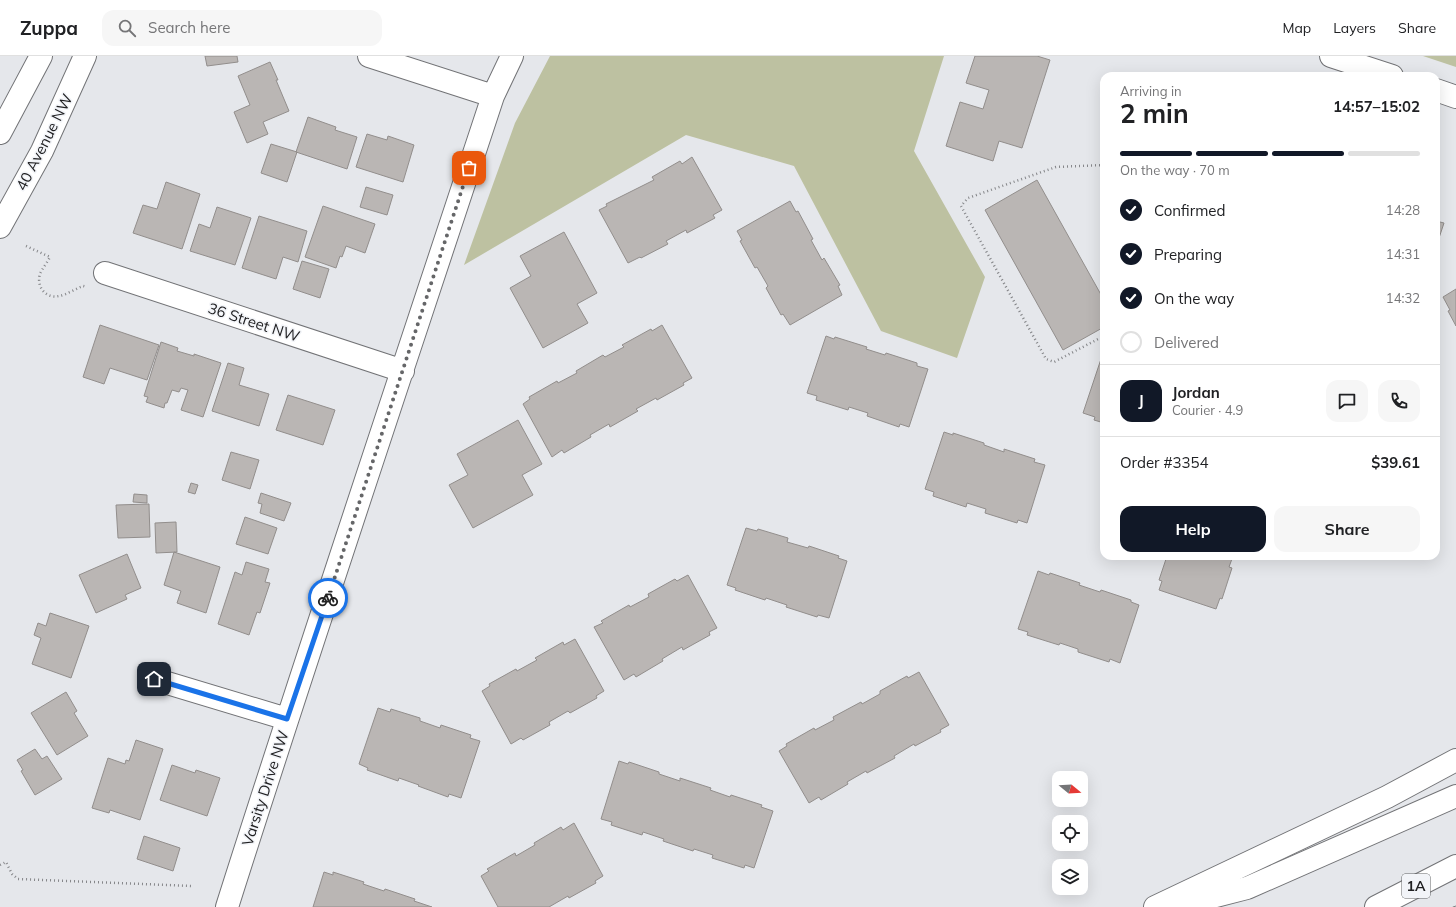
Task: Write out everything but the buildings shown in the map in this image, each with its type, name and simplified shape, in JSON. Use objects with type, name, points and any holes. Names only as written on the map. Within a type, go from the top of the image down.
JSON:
[{"type":"main road","points":[[0,133],[40,56]]},
{"type":"main road","name":"40 Avenue NW","points":[[0,227],[42,151],[85,56]]},
{"type":"main road","points":[[369,56],[493,96]]},
{"type":"main road","name":"Varsity Drive NW","points":[[227,907],[287,719],[493,96],[512,56]]},
{"type":"main road","points":[[1331,56],[1380,72]]},
{"type":"main road","points":[[1440,91],[1456,97]]},
{"type":"main road","name":"36 Street NW","points":[[105,273],[403,371]]},
{"type":"main road","points":[[154,679],[287,719]]},
{"type":"main road","points":[[1154,907],[1387,797],[1456,760]]},
{"type":"main road","points":[[1173,907],[1247,888],[1456,796]]},
{"type":"main road","name":"1A","points":[[1376,907],[1456,866]]},
{"type":"path","points":[[1100,164],[1056,167],[968,198],[961,206],[1046,359],[1054,362],[1100,338]]},
{"type":"path","points":[[26,246],[50,257],[40,275],[40,285],[48,296],[59,296],[82,286],[87,287]]},
{"type":"path","points":[[0,865],[6,862],[12,874],[18,879],[192,886]]},
{"type":"green space","points":[[550,56],[944,56],[914,151],[985,277],[957,358],[881,331],[794,166],[686,135],[464,265],[515,123]]},
{"type":"green space","points":[[1423,56],[1456,56],[1456,67]]},
{"type":"way so far","points":[[328,598],[469,168]]},
{"type":"route","points":[[154,679],[287,719],[328,598]]}]
